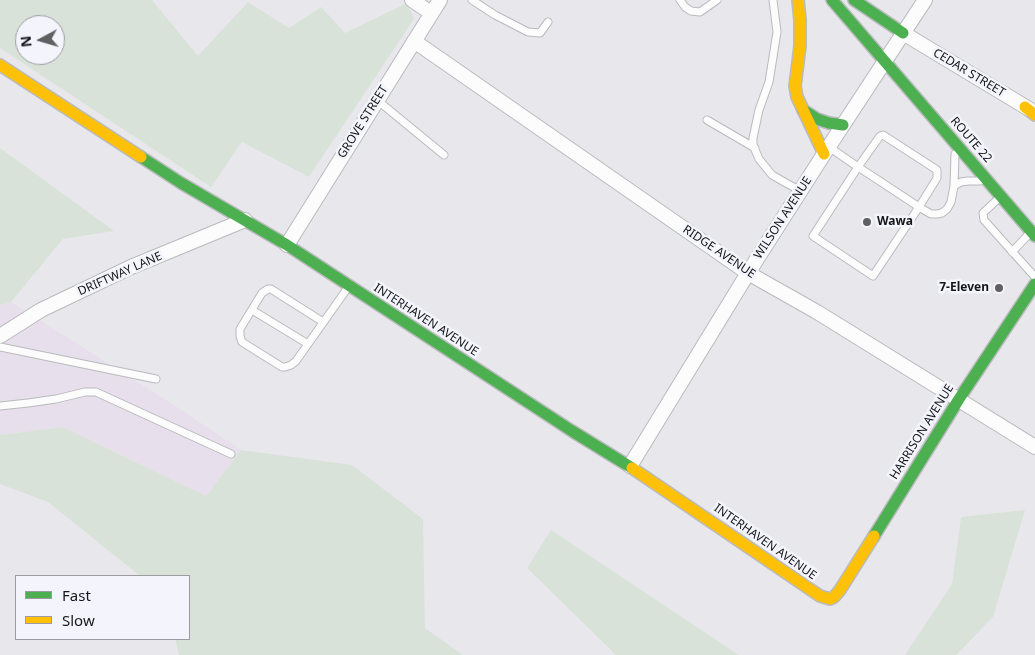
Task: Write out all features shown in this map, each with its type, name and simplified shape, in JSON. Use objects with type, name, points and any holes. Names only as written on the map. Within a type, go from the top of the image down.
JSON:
[{"type":"main road","points":[[798,0],[800,46],[795,86],[797,97],[826,150]]},
{"type":"main road","name":"ROUTE 22","points":[[832,0],[1033,234]]},
{"type":"main road","points":[[853,0],[875,26]]},
{"type":"main road","points":[[853,0],[903,33]]},
{"type":"main road","name":"INTERHAVEN AVENUE","points":[[0,65],[181,183],[288,245],[572,431],[630,466],[820,596],[830,599],[834,597]]},
{"type":"main road","points":[[803,110],[817,119],[843,125]]},
{"type":"main road","name":"HARRISON AVENUE","points":[[834,597],[959,399],[1035,284]]},
{"type":"street","points":[[412,0],[431,13]]},
{"type":"street","name":"GROVE STREET","points":[[288,245],[440,0]]},
{"type":"street","name":"WILSON AVENUE","points":[[630,466],[748,273],[925,0]]},
{"type":"street","name":"CEDAR STREET","points":[[903,33],[1032,111]]},
{"type":"street","name":"RIDGE AVENUE","points":[[414,41],[748,273],[817,312],[1035,447]]},
{"type":"street","name":"DRIFTWAY LANE","points":[[0,336],[41,310],[131,267],[245,220]]},
{"type":"lane","points":[[472,0],[528,32],[540,33],[548,22]]},
{"type":"lane","points":[[680,0],[691,11],[700,12],[717,0]]},
{"type":"lane","points":[[773,0],[777,32],[769,82],[752,138],[759,158],[772,175],[801,191]]},
{"type":"lane","points":[[377,100],[444,155]]},
{"type":"lane","points":[[707,120],[754,148]]},
{"type":"lane","points":[[883,135],[903,151],[937,170],[938,178],[873,276],[813,236],[858,167],[880,136],[883,135]]},
{"type":"lane","points":[[826,150],[884,180],[931,214],[942,213],[951,202],[954,186],[955,142]]},
{"type":"lane","points":[[954,186],[961,182],[988,181]]},
{"type":"lane","points":[[1001,196],[983,213],[984,220],[1035,277]]},
{"type":"lane","points":[[1012,252],[1033,234]]},
{"type":"lane","points":[[324,322],[271,289],[265,290],[240,329],[239,334],[242,342],[282,367],[288,367],[293,364],[324,322],[349,286]]},
{"type":"lane","points":[[252,310],[308,344]]},
{"type":"lane","points":[[0,346],[156,380]]},
{"type":"lane","points":[[0,406],[56,399],[85,392],[96,392],[230,454]]},
{"type":"shaded area","points":[[0,0],[152,0],[198,56],[248,2],[289,28],[321,7],[345,33],[407,3],[414,19],[309,177],[242,142],[211,187],[26,65],[65,65],[65,15],[15,15],[15,58],[0,48]]},
{"type":"shaded area","points":[[0,148],[114,231],[63,239],[11,302],[0,305]]},
{"type":"shaded area","points":[[11,302],[177,407],[241,450],[206,496],[63,427],[0,435],[0,305]]},
{"type":"shaded area","points":[[63,427],[206,496],[241,450],[352,465],[423,519],[425,628],[463,655],[179,655],[175,640],[190,640],[190,575],[139,575],[48,502],[0,484],[0,435]]},
{"type":"shaded area","points":[[1025,510],[993,617],[956,655],[905,655],[952,584],[961,517]]},
{"type":"shaded area","points":[[551,530],[739,655],[616,655],[527,568]]},
{"type":"traffic: fast","points":[[832,0],[1035,236]]},
{"type":"traffic: fast","points":[[854,0],[903,33]]},
{"type":"traffic: fast","points":[[803,110],[817,119],[843,125]]},
{"type":"traffic: fast","points":[[141,157],[181,183],[287,245],[632,468]]},
{"type":"traffic: fast","points":[[874,536],[959,399],[1035,284]]},
{"type":"traffic: slow","points":[[798,0],[800,46],[795,86],[797,97],[824,154]]},
{"type":"traffic: slow","points":[[0,65],[141,157]]},
{"type":"traffic: slow","points":[[1025,107],[1035,115]]},
{"type":"traffic: slow","points":[[632,468],[820,596],[830,599],[840,590],[874,536]]},
{"type":"place","name":"Wawa","points":[[867,222]]},
{"type":"place","name":"7-Eleven","points":[[999,288]]}]
